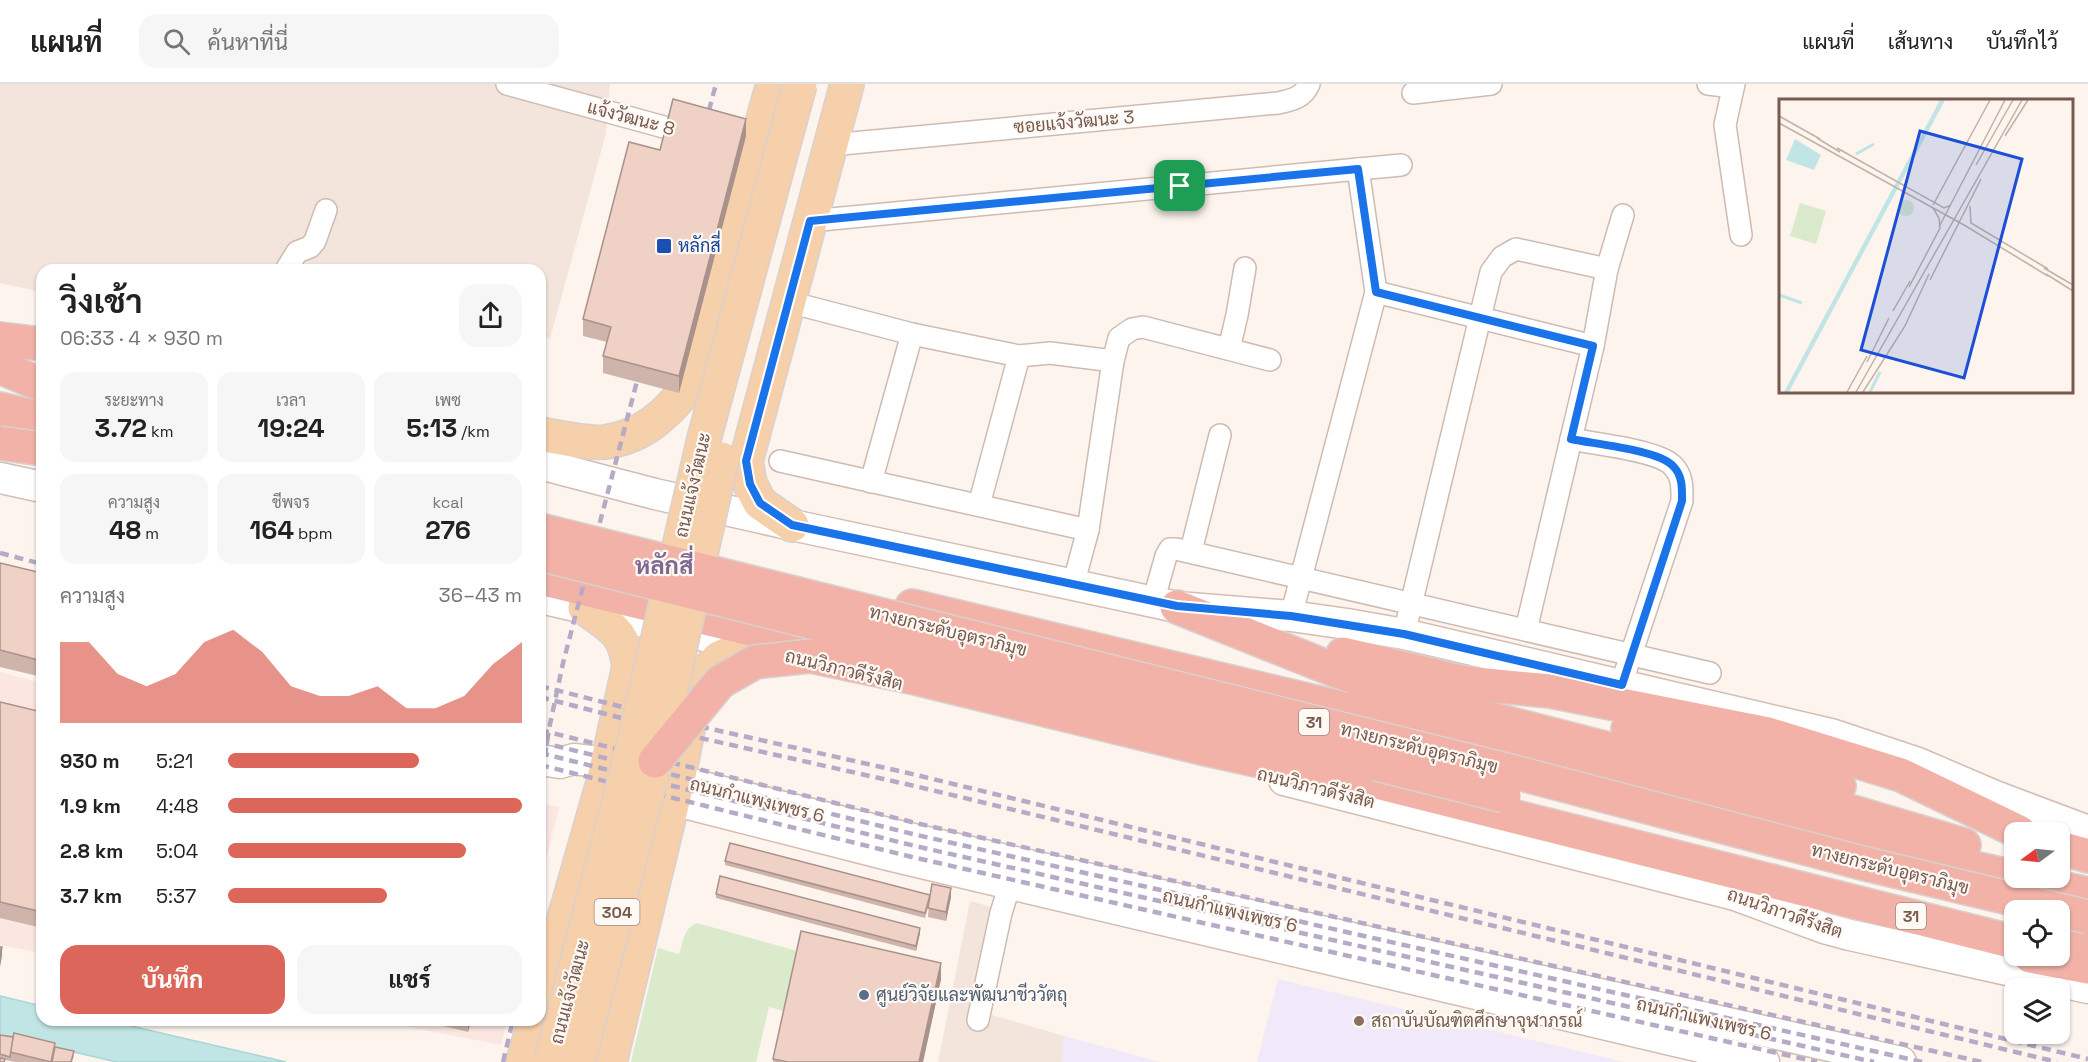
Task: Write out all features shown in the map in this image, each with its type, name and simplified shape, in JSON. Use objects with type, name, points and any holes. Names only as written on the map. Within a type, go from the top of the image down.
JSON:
[{"type":"highway","points":[[0,339],[36,343]]},
{"type":"highway","points":[[0,367],[36,383]]},
{"type":"highway","points":[[0,376],[36,385]]},
{"type":"highway","points":[[0,386],[36,397]]},
{"type":"highway","points":[[0,409],[36,418]]},
{"type":"highway","points":[[0,442],[36,449]]},
{"type":"highway","name":"31","points":[[546,518],[1513,749],[1873,845],[2004,875]]},
{"type":"highway","name":"ทางยกระดับอุตราภิมุข","points":[[546,531],[1510,771],[1866,864],[2088,917]]},
{"type":"highway","name":"ทางยกระดับอุตราภิมุข","points":[[546,556],[2004,920]]},
{"type":"highway","name":"ถนนวิภาวดีรังสิต","points":[[546,579],[1517,816],[2004,939]]},
{"type":"highway","points":[[1165,604],[1251,635],[1337,671],[1433,704],[1846,810],[2004,857]]},
{"type":"highway","points":[[1251,635],[1305,645],[1465,683],[1555,712],[1740,755],[2004,840]]},
{"type":"highway","points":[[669,781],[720,682],[755,662],[810,656],[915,678],[1306,771],[1504,796]]},
{"type":"highway","points":[[1465,683],[1551,691],[1768,734],[1901,775],[2004,825]]},
{"type":"highway","points":[[2070,851],[2088,856]]},
{"type":"highway","points":[[1628,866],[1807,890]]},
{"type":"highway","points":[[2070,884],[2088,892]]},
{"type":"highway","name":"31","points":[[2069,888],[2088,892]]},
{"type":"highway","points":[[1735,895],[2004,950]]},
{"type":"highway","points":[[2070,936],[2088,941]]},
{"type":"highway","points":[[2070,956],[2088,960]]},
{"type":"highway","points":[[2070,964],[2088,967]]},
{"type":"main road","points":[[757,418],[741,430],[724,432],[711,429],[695,416],[690,404],[689,386],[744,149],[773,84]]},
{"type":"main road","name":"ถนนแจ้งวัฒนะ","points":[[551,1062],[630,759],[704,439],[800,84]]},
{"type":"main road","name":"ถนนแจ้งวัฒนะ","points":[[610,1062],[658,866],[669,781],[726,442],[823,84]]},
{"type":"main road","points":[[792,525],[760,503],[750,484],[746,461],[847,84]]},
{"type":"main road","points":[[0,332],[36,342]]},
{"type":"main road","points":[[546,435],[604,442],[635,434],[656,423],[689,386]]},
{"type":"main road","points":[[546,466],[655,494],[792,525],[1165,604],[1291,616],[1404,634],[1831,734],[1918,762],[1995,796],[2088,831]]},
{"type":"main road","points":[[0,478],[36,486]]},
{"type":"main road","name":"ถนนวิภาวดีรังสิต","points":[[546,599],[747,646],[1628,866],[1735,895],[1850,935],[2088,988]]},
{"type":"main road","name":"ถนนแจ้งวัฒนะ","points":[[546,982],[605,773],[629,667],[627,652],[621,637],[585,608]]},
{"type":"main road","name":"ถนนแจ้งวัฒนะ","points":[[578,1062],[689,724],[692,699],[706,672],[719,658],[747,646]]},
{"type":"main road","name":"ถนนกำแพงเพชร 6","points":[[550,761],[571,774],[605,773],[669,781],[896,835],[1573,1003],[1764,1062]]},
{"type":"main road","name":"ถนนกำแพงเพชร 6","points":[[669,781],[1010,884],[1573,1003],[1901,1062]]},
{"type":"main road","points":[[584,849],[598,832],[614,827],[627,828],[646,838],[658,866]]},
{"type":"main road","name":"ถนนแจ้งวัฒนะ","points":[[523,1062],[533,1026]]},
{"type":"street","name":"แจ้งวัฒนะ 8","points":[[507,84],[712,141]]},
{"type":"street","name":"ซอยแจ้งวัฒนะ 3","points":[[831,145],[1278,103],[1297,99],[1309,84]]},
{"type":"street","points":[[1413,93],[1491,84]]},
{"type":"street","points":[[1708,84],[1733,85],[1725,125],[1741,235]]},
{"type":"street","points":[[810,221],[1401,165]]},
{"type":"street","points":[[1291,616],[1376,292],[1358,169]]},
{"type":"street","points":[[290,264],[297,252],[310,247],[315,241],[326,210]]},
{"type":"street","points":[[1526,630],[1593,346],[1607,269],[1623,215]]},
{"type":"street","points":[[1404,634],[1491,272],[1502,257],[1516,249],[1607,269]]},
{"type":"street","points":[[1229,349],[1245,268]]},
{"type":"street","points":[[1376,292],[1593,346]]},
{"type":"street","points":[[789,302],[912,334],[1019,356],[1050,352],[1113,361]]},
{"type":"street","points":[[1073,585],[1088,530],[1113,361],[1119,338],[1132,329],[1143,327],[1270,360]]},
{"type":"street","points":[[872,482],[912,334]]},
{"type":"street","points":[[979,505],[1019,356]]},
{"type":"street","points":[[1191,551],[1220,435]]},
{"type":"street","points":[[1571,439],[1654,455],[1673,465],[1682,480],[1682,501],[1622,685]]},
{"type":"street","points":[[780,461],[1088,530]]},
{"type":"street","points":[[1165,604],[1170,549],[1191,551],[1710,673]]},
{"type":"street","points":[[978,1020],[1001,913],[1010,884]]},
{"type":"shaded area","points":[[0,84],[610,84],[606,133],[550,339],[546,337],[546,264],[36,264],[36,291],[0,283]]},
{"type":"shaded area","points":[[0,672],[36,681],[36,952],[0,945]]},
{"type":"shaded area","points":[[546,804],[559,807],[546,860]]},
{"type":"shaded area","points":[[970,901],[1008,912],[985,1013],[1064,1036],[1062,1062],[938,1062]]},
{"type":"shaded area","name":"สถาบันบัณฑิตศึกษาจุฬาภรณ์","points":[[1278,979],[1624,1062],[1257,1062]]},
{"type":"shaded area","points":[[404,1026],[506,1026],[501,1045]]},
{"type":"shaded area","points":[[1064,1036],[1160,1062],[1062,1062]]},
{"type":"green space","points":[[697,923],[801,952],[787,1012],[769,1007],[756,1062],[631,1062],[658,948],[679,954],[689,928]]},
{"type":"water","points":[[0,996],[36,1005],[36,1026],[131,1026],[286,1062],[117,1062],[0,1035]]},
{"type":"building","name":"หลักสี่","points":[[673,99],[746,119],[679,376],[603,356],[611,327],[583,319],[629,142],[660,150]]},
{"type":"building","points":[[0,563],[36,572],[36,659],[0,650]]},
{"type":"building","points":[[0,702],[36,711],[36,911],[0,902]]},
{"type":"building","points":[[730,843],[930,895],[925,913],[725,861]]},
{"type":"building","points":[[720,876],[920,928],[916,946],[716,894]]},
{"type":"building","points":[[932,884],[951,888],[946,912],[928,908]]},
{"type":"building","name":"ศูนย์วิจัยและพัฒนาชีววัตถุ","points":[[801,931],[941,963],[919,1062],[788,1062],[773,1059]]},
{"type":"building","points":[[14,1033],[55,1043],[51,1062],[10,1052]]},
{"type":"building","points":[[0,1035],[13,1037],[10,1057],[0,1054]]},
{"type":"building","points":[[55,1047],[74,1051],[71,1062],[52,1062]]},
{"type":"railway","points":[[705,125],[716,84]]},
{"type":"railway","points":[[546,748],[563,663],[641,366]]},
{"type":"railway","points":[[0,553],[36,562]]},
{"type":"railway","points":[[546,688],[689,724],[908,773],[2088,1059]]},
{"type":"railway","points":[[546,699],[687,735],[919,787],[2057,1062]]},
{"type":"railway","points":[[546,731],[920,824],[1982,1062]]},
{"type":"railway","points":[[546,743],[917,835],[1922,1062]]},
{"type":"railway","points":[[546,754],[915,846],[1874,1062]]},
{"type":"railway","points":[[546,766],[912,857],[1817,1062]]},
{"type":"railway","points":[[503,1062],[512,1026]]},
{"type":"place","name":"หลักสี่","points":[[664,246]]},
{"type":"place","name":"ศูนย์วิจัยและพัฒนาชีววัตถุ","points":[[864,995]]},
{"type":"place","name":"สถาบันบัณฑิตศึกษาจุฬาภรณ์","points":[[1359,1021]]},
{"type":"district","name":"หลักสี่","points":[[664,566]]},
{"type":"route","points":[[1358,169],[1376,292],[1593,346],[1571,439],[1654,455],[1673,465],[1682,480],[1682,501],[1622,685],[1404,634],[1291,616],[1177,606],[964,563],[792,525],[760,503],[750,484],[746,461],[810,221],[1180,186],[1358,169]]}]
